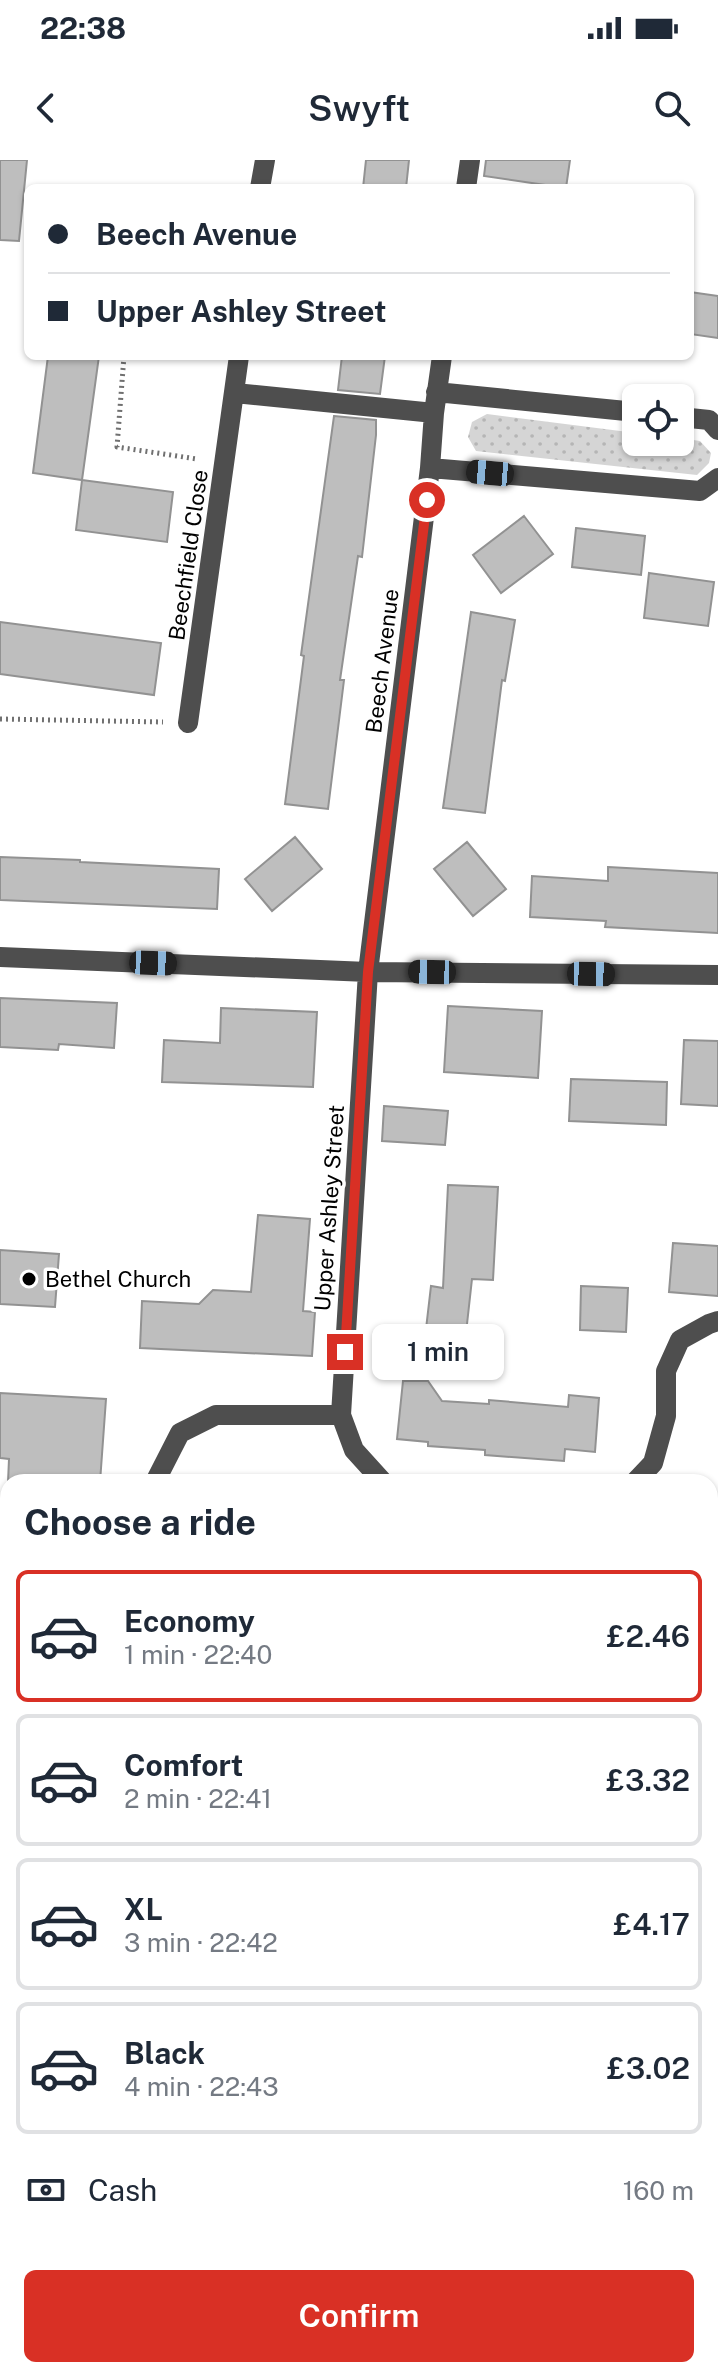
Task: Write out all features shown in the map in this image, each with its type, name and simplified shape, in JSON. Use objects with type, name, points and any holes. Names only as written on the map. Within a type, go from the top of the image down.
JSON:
[{"type":"street","points":[[261,184],[265,160]]},
{"type":"street","points":[[467,184],[470,160]]},
{"type":"street","name":"Beechfield Close","points":[[188,723],[239,360]]},
{"type":"street","name":"Beech Avenue","points":[[368,972],[441,360]]},
{"type":"street","points":[[436,392],[622,411]]},
{"type":"street","points":[[235,393],[434,413]]},
{"type":"street","points":[[694,418],[709,420],[718,430]]},
{"type":"street","points":[[430,468],[700,491],[718,478]]},
{"type":"street","points":[[0,957],[368,972],[718,975]]},
{"type":"street","name":"Upper Ashley Street","points":[[368,972],[341,1415],[354,1450],[376,1474]]},
{"type":"street","points":[[643,1474],[653,1463],[666,1416],[666,1371],[680,1340],[718,1321]]},
{"type":"street","points":[[159,1474],[180,1433],[216,1415],[341,1415]]},
{"type":"path","points":[[124,360],[117,447],[176,457],[226,461]]},
{"type":"path","points":[[0,719],[188,723]]},
{"type":"shaded area","points":[[487,414],[622,431],[622,456],[694,456],[694,440],[700,441],[711,453],[709,463],[697,475],[476,451],[468,437],[472,422]]},
{"type":"building","points":[[0,160],[27,160],[19,241],[0,240]]},
{"type":"building","points":[[366,160],[409,160],[406,184],[363,184]]},
{"type":"building","points":[[486,160],[570,160],[567,184],[539,184],[484,176]]},
{"type":"building","points":[[694,293],[718,296],[718,338],[694,335]]},
{"type":"building","points":[[47,360],[98,360],[82,480],[33,473]]},
{"type":"building","points":[[342,360],[384,360],[380,394],[338,390]]},
{"type":"building","points":[[334,416],[376,420],[376,435],[362,557],[358,556],[340,680],[344,680],[328,809],[285,804],[304,656],[301,655]]},
{"type":"building","points":[[82,480],[173,492],[167,542],[76,530]]},
{"type":"building","points":[[524,516],[553,554],[501,593],[473,555]]},
{"type":"building","points":[[576,528],[645,536],[641,575],[572,567]]},
{"type":"building","points":[[649,573],[714,582],[708,626],[644,618]]},
{"type":"building","points":[[471,612],[515,620],[505,681],[502,680],[485,813],[443,808]]},
{"type":"building","points":[[0,622],[161,643],[154,695],[0,674]]},
{"type":"building","points":[[295,837],[322,869],[272,911],[245,879]]},
{"type":"building","points":[[467,842],[506,889],[473,916],[434,869]]},
{"type":"building","points":[[0,857],[219,869],[217,909],[0,900]]},
{"type":"building","points":[[608,867],[718,873],[718,933],[605,927],[606,921],[530,917],[532,876],[608,881]]},
{"type":"building","points":[[0,998],[117,1003],[114,1048],[59,1044],[58,1050],[0,1047]]},
{"type":"building","points":[[448,1006],[542,1011],[538,1078],[444,1072]]},
{"type":"building","points":[[221,1008],[317,1012],[313,1087],[162,1082],[164,1040],[220,1043]]},
{"type":"building","points":[[684,1040],[718,1041],[718,1106],[681,1104]]},
{"type":"building","points":[[571,1079],[667,1082],[666,1125],[569,1121]]},
{"type":"building","points":[[384,1106],[448,1111],[445,1145],[382,1141]]},
{"type":"building","points":[[448,1185],[498,1187],[493,1280],[472,1279],[466,1333],[426,1329],[431,1286],[443,1288]]},
{"type":"building","points":[[258,1215],[310,1219],[303,1311],[315,1312],[312,1356],[140,1348],[142,1301],[199,1304],[213,1290],[251,1292]]},
{"type":"building","points":[[673,1243],[718,1246],[718,1296],[669,1292]]},
{"type":"building","name":"Bethel Church","points":[[0,1250],[59,1254],[55,1307],[0,1304]]},
{"type":"building","points":[[581,1286],[628,1288],[626,1332],[580,1330]]},
{"type":"building","points":[[403,1381],[428,1381],[442,1401],[489,1404],[489,1400],[568,1407],[569,1395],[599,1398],[595,1452],[565,1449],[564,1461],[485,1455],[485,1450],[428,1446],[428,1442],[397,1439]]},
{"type":"building","points":[[0,1393],[106,1399],[101,1474],[8,1474],[9,1459],[0,1458]]},
{"type":"place","name":"Bethel Church","points":[[29,1279]]},
{"type":"route","points":[[345,1352],[368,972],[427,500]]}]
